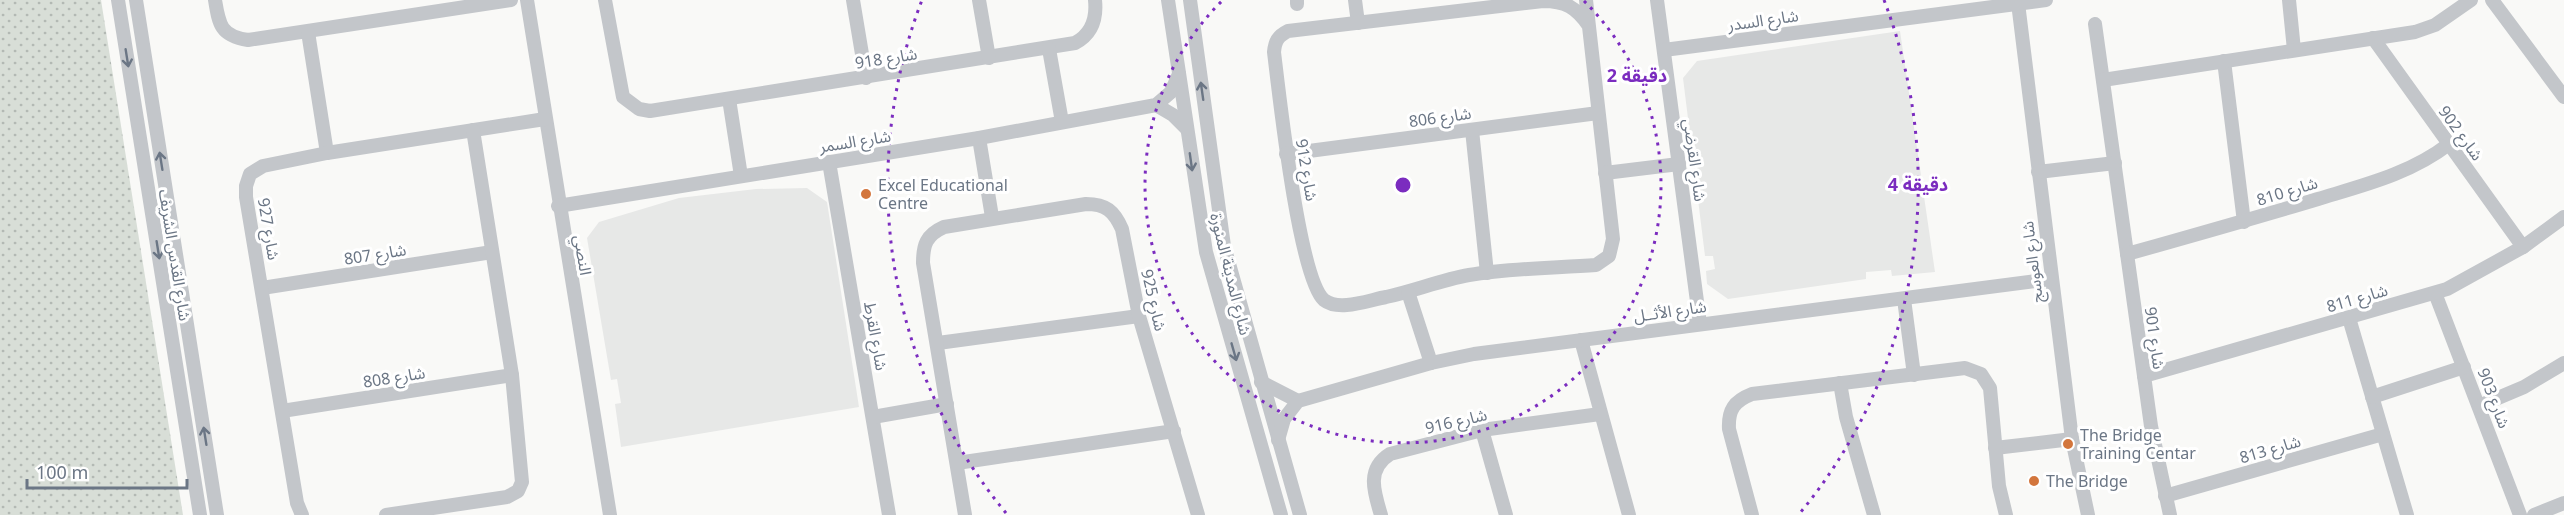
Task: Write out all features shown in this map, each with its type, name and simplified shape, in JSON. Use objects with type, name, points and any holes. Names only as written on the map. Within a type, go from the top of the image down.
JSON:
[{"type":"street","name":"شارع القدس الشريف","points":[[118,0],[200,515]]},
{"type":"street","name":"شارع القدس الشريف","points":[[136,0],[217,515]]},
{"type":"street","points":[[215,0],[221,27],[228,35],[248,40],[308,32],[449,5],[511,0]]},
{"type":"street","name":"النصي","points":[[527,0],[558,206],[610,515]]},
{"type":"street","name":"شارع 918","points":[[605,0],[619,85],[630,104],[650,111],[1049,49],[1075,43],[1084,38],[1094,19],[1095,0]]},
{"type":"street","points":[[853,0],[866,78]]},
{"type":"street","points":[[979,0],[989,58]]},
{"type":"street","name":"شارع المدينة المنورة","points":[[1168,0],[1206,252],[1281,515]]},
{"type":"street","name":"شارع المدينة المنورة","points":[[1190,0],[1224,246],[1260,382],[1300,515]]},
{"type":"street","points":[[1355,0],[1358,23]]},
{"type":"street","name":"شارع 912","points":[[1586,0],[1589,26],[1599,113],[1605,173],[1613,239],[1613,249],[1604,262],[1596,265],[1487,273],[1347,305],[1335,305],[1325,301],[1312,280],[1286,154],[1275,44],[1280,35],[1288,32],[1543,1],[1566,3],[1576,9],[1589,26]]},
{"type":"street","name":"شارع القرضي","points":[[1658,0],[1700,324]]},
{"type":"street","name":"شارع السدر","points":[[1664,50],[2046,0]]},
{"type":"street","points":[[2289,0],[2294,50]]},
{"type":"street","points":[[2103,80],[2425,29],[2471,0]]},
{"type":"street","points":[[2492,0],[2564,97]]},
{"type":"street","name":"شارع العوسج","points":[[2018,3],[2072,439],[2088,515]]},
{"type":"street","name":"شارع 901","points":[[2095,24],[2144,376],[2170,515]]},
{"type":"street","points":[[308,32],[327,153]]},
{"type":"street","name":"شارع 902","points":[[2373,38],[2523,247]]},
{"type":"street","points":[[1049,49],[1062,122]]},
{"type":"street","points":[[2224,60],[2244,222]]},
{"type":"street","points":[[1179,74],[1170,92],[1156,105],[1173,115],[1187,129]]},
{"type":"street","points":[[729,99],[741,176]]},
{"type":"street","name":"شارع السمر","points":[[558,206],[979,138],[1156,105]]},
{"type":"street","name":"شارع 806","points":[[1286,154],[1599,113]]},
{"type":"street","name":"شارع 927","points":[[302,515],[297,503],[246,197],[249,174],[263,166],[327,153],[545,119]]},
{"type":"street","points":[[1472,129],[1487,273]]},
{"type":"street","points":[[386,515],[491,501],[518,491],[522,482],[523,469],[512,375],[473,130]]},
{"type":"street","points":[[979,138],[992,217]]},
{"type":"street","name":"شارع 810","points":[[2127,254],[2244,222],[2395,175],[2432,157],[2449,144]]},
{"type":"street","name":"شارع القرط","points":[[829,162],[873,417],[885,514]]},
{"type":"street","points":[[2038,172],[2115,163]]},
{"type":"street","points":[[1605,173],[1679,164]]},
{"type":"street","name":"شارع 925","points":[[964,515],[938,343],[923,263],[926,239],[944,227],[992,217],[1086,204],[1109,208],[1117,217],[1122,229],[1139,316],[1198,515]]},
{"type":"street","name":"شارع 811","points":[[2144,376],[2435,293],[2472,277],[2523,247],[2564,217]]},
{"type":"street","name":"شارع 807","points":[[262,288],[492,252]]},
{"type":"street","name":"شارع الأثــل","points":[[1298,401],[1431,363],[1581,340],[2051,279]]},
{"type":"street","points":[[1408,292],[1431,363]]},
{"type":"street","name":"شارع 903","points":[[2435,293],[2520,515]]},
{"type":"street","points":[[1904,299],[1914,375]]},
{"type":"street","points":[[938,343],[1139,316]]},
{"type":"street","points":[[2349,318],[2408,515]]},
{"type":"street","points":[[1581,340],[1629,515]]},
{"type":"street","points":[[2479,406],[2524,387],[2564,363]]},
{"type":"street","points":[[2372,397],[2464,367]]},
{"type":"street","points":[[1752,515],[1729,429],[1728,417],[1732,406],[1740,398],[1752,394],[1965,368],[1981,374],[1990,388],[1995,448],[2006,515]]},
{"type":"street","name":"شارع 808","points":[[282,411],[512,375]]},
{"type":"street","points":[[1260,382],[1298,401],[1284,418],[1278,440]]},
{"type":"street","points":[[1840,383],[1843,406],[1874,515]]},
{"type":"street","points":[[873,417],[947,404]]},
{"type":"street","name":"شارع 916","points":[[1381,515],[1373,480],[1375,468],[1380,460],[1390,454],[1482,430],[1600,414]]},
{"type":"street","points":[[1482,430],[1506,515]]},
{"type":"street","points":[[957,463],[1174,431]]},
{"type":"street","name":"شارع 813","points":[[2165,496],[2383,434]]},
{"type":"street","points":[[1995,448],[2072,439]]},
{"type":"street","points":[[2534,515],[2564,503]]},
{"type":"shaded area","points":[[0,0],[101,0],[183,515],[0,515]]},
{"type":"shaded area","points":[[1900,31],[1935,272],[1892,276],[1891,270],[1866,272],[1866,279],[1728,299],[1707,284],[1706,271],[1715,269],[1713,256],[1705,256],[1683,78],[1697,61]]},
{"type":"shaded area","points":[[807,188],[827,202],[859,407],[621,447],[615,404],[621,403],[617,379],[611,380],[587,238],[599,222],[679,198],[756,189]]},
{"type":"place","name":"Excel Educational Centre","points":[[866,194]]},
{"type":"place","name":"The Bridge Training Centar","points":[[2068,444]]},
{"type":"place","name":"The Bridge","points":[[2034,481]]}]
